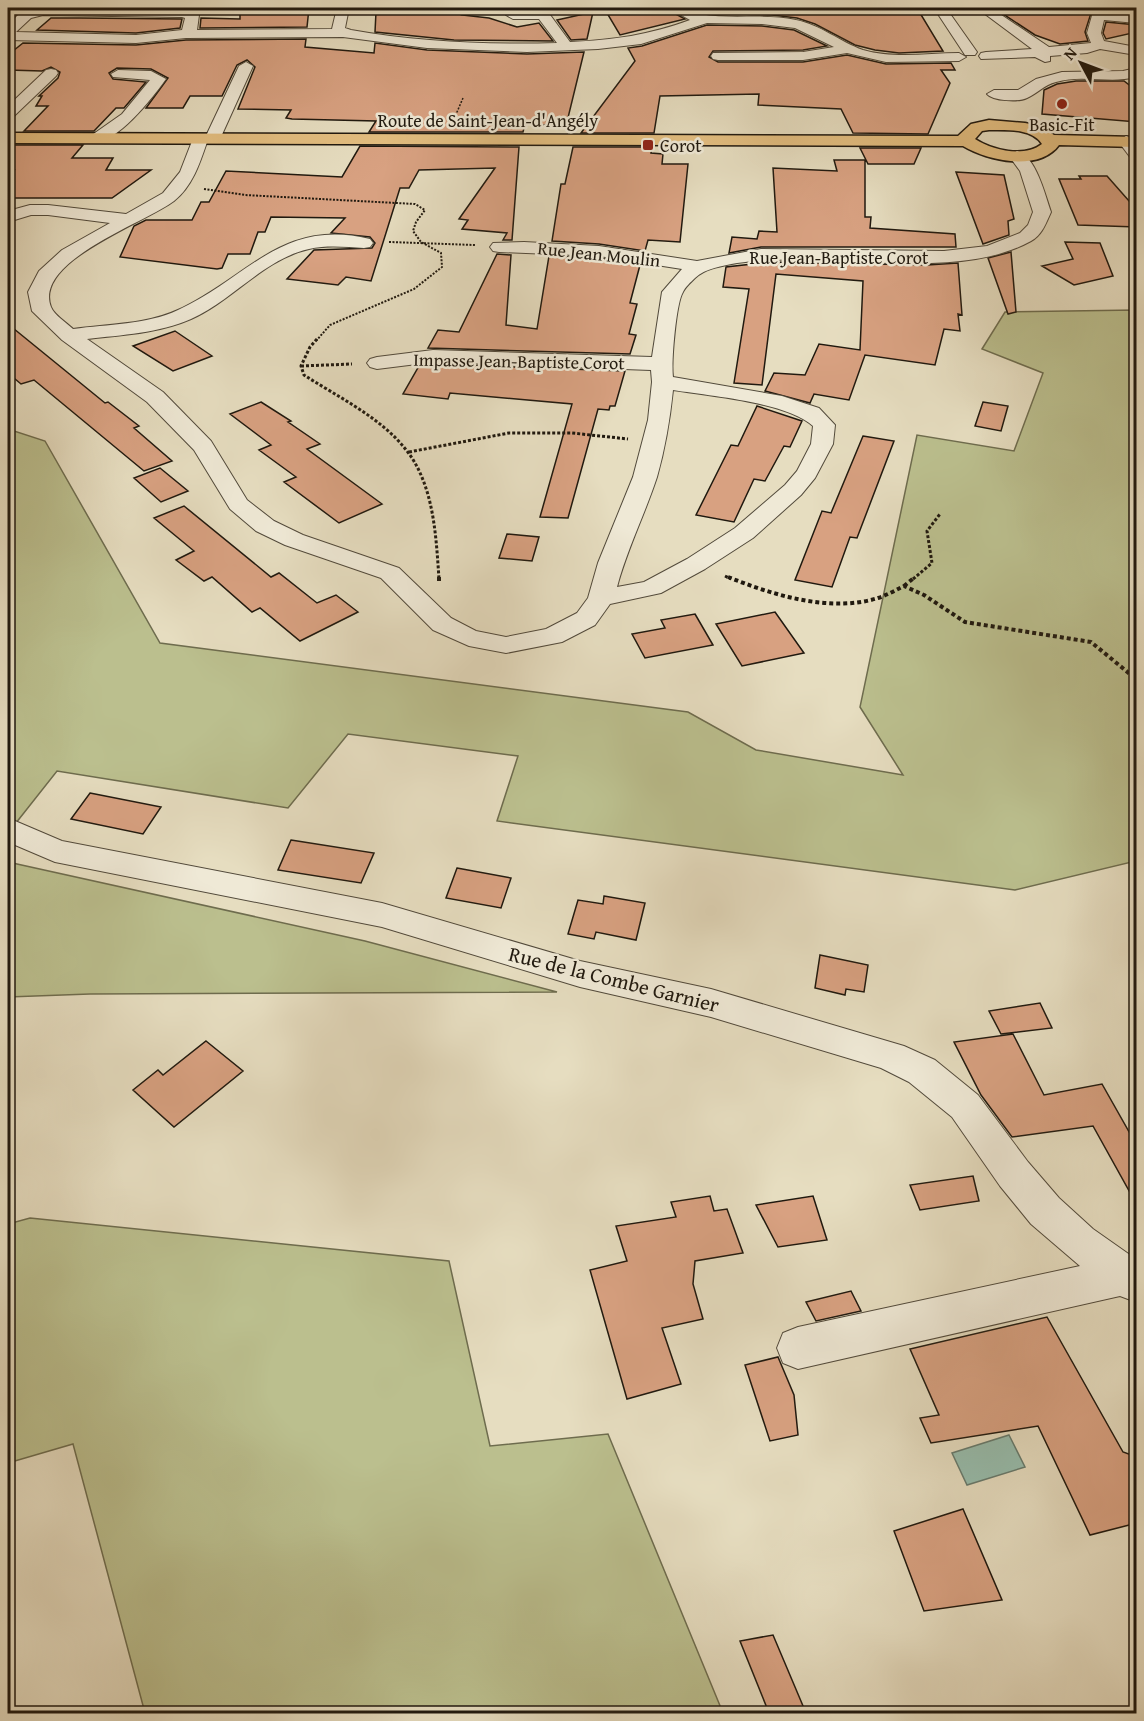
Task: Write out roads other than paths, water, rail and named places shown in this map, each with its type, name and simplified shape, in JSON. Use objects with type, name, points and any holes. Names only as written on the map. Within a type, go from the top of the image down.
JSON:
[{"type":"main road","points":[[1051,140],[1048,149],[1030,155],[1017,156],[992,153],[968,141],[966,136],[970,131],[989,125],[1003,125],[1028,128],[1051,140],[1133,146]]},
{"type":"main road","name":"Route de Saint-Jean-d'Angély","points":[[8,138],[968,141]]},
{"type":"street","points":[[341,33],[338,30],[343,8]]},
{"type":"street","points":[[678,8],[702,20]]},
{"type":"street","points":[[940,8],[976,62],[993,94],[993,110],[1003,125]]},
{"type":"street","points":[[983,8],[1045,51]]},
{"type":"street","points":[[8,34],[26,15],[43,11],[182,12],[192,15],[190,30],[186,34]]},
{"type":"street","points":[[513,15],[543,15],[567,46]]},
{"type":"street","points":[[1100,45],[1094,33],[1098,15],[1137,19]]},
{"type":"street","points":[[8,34],[136,39],[186,34],[341,33],[430,44],[525,49],[641,40],[702,20],[726,18],[798,24],[810,28],[848,50],[884,58],[976,62],[1045,51],[1087,49],[1100,45],[1137,51]]},
{"type":"street","points":[[718,56],[802,56],[848,50]]},
{"type":"street","points":[[1045,51],[1041,56],[1068,76]]},
{"type":"street","points":[[206,139],[246,66]]},
{"type":"street","points":[[993,94],[1022,95],[1034,83],[1068,76],[1120,75],[1137,72]]},
{"type":"street","points":[[8,114],[51,73]]},
{"type":"street","points":[[98,138],[127,117],[159,79],[151,75],[118,74]]},
{"type":"street","name":"Rue Jean-Baptiste Corot","points":[[206,139],[179,186],[160,204],[68,254],[46,275],[38,292],[42,311],[69,336],[155,397],[204,446],[238,504],[265,526],[294,540],[390,573],[442,624],[469,638],[506,645],[553,636],[586,619],[601,598],[611,563],[645,477],[654,442],[672,292],[688,274],[698,267],[718,261],[761,254],[944,257],[991,251],[1026,237],[1036,227],[1042,212],[1028,171],[1017,156]]},
{"type":"street","points":[[8,217],[30,210],[48,210],[130,220]]},
{"type":"street","points":[[69,336],[160,323],[186,314],[265,263],[308,243],[328,241],[364,243]]},
{"type":"street","name":"Rue Jean Moulin","points":[[499,247],[556,246],[610,251],[698,267]]},
{"type":"street","name":"Impasse Jean-Baptiste Corot","points":[[377,363],[433,356],[662,373],[774,401],[811,413],[824,425],[822,444],[807,473],[793,490],[744,533],[696,564],[652,588],[601,598]]},
{"type":"street","name":"Rue de la Combe Garnier","points":[[8,829],[55,851],[382,915],[579,974],[711,1003],[891,1056],[922,1071],[965,1106],[1014,1174],[1045,1211],[1079,1242],[1133,1277]]},
{"type":"street","points":[[798,1348],[1133,1277]]},
{"type":"place","name":"Basic-Fit","points":[[1062,104]]},
{"type":"place","name":"Corot","points":[[648,145]]}]
